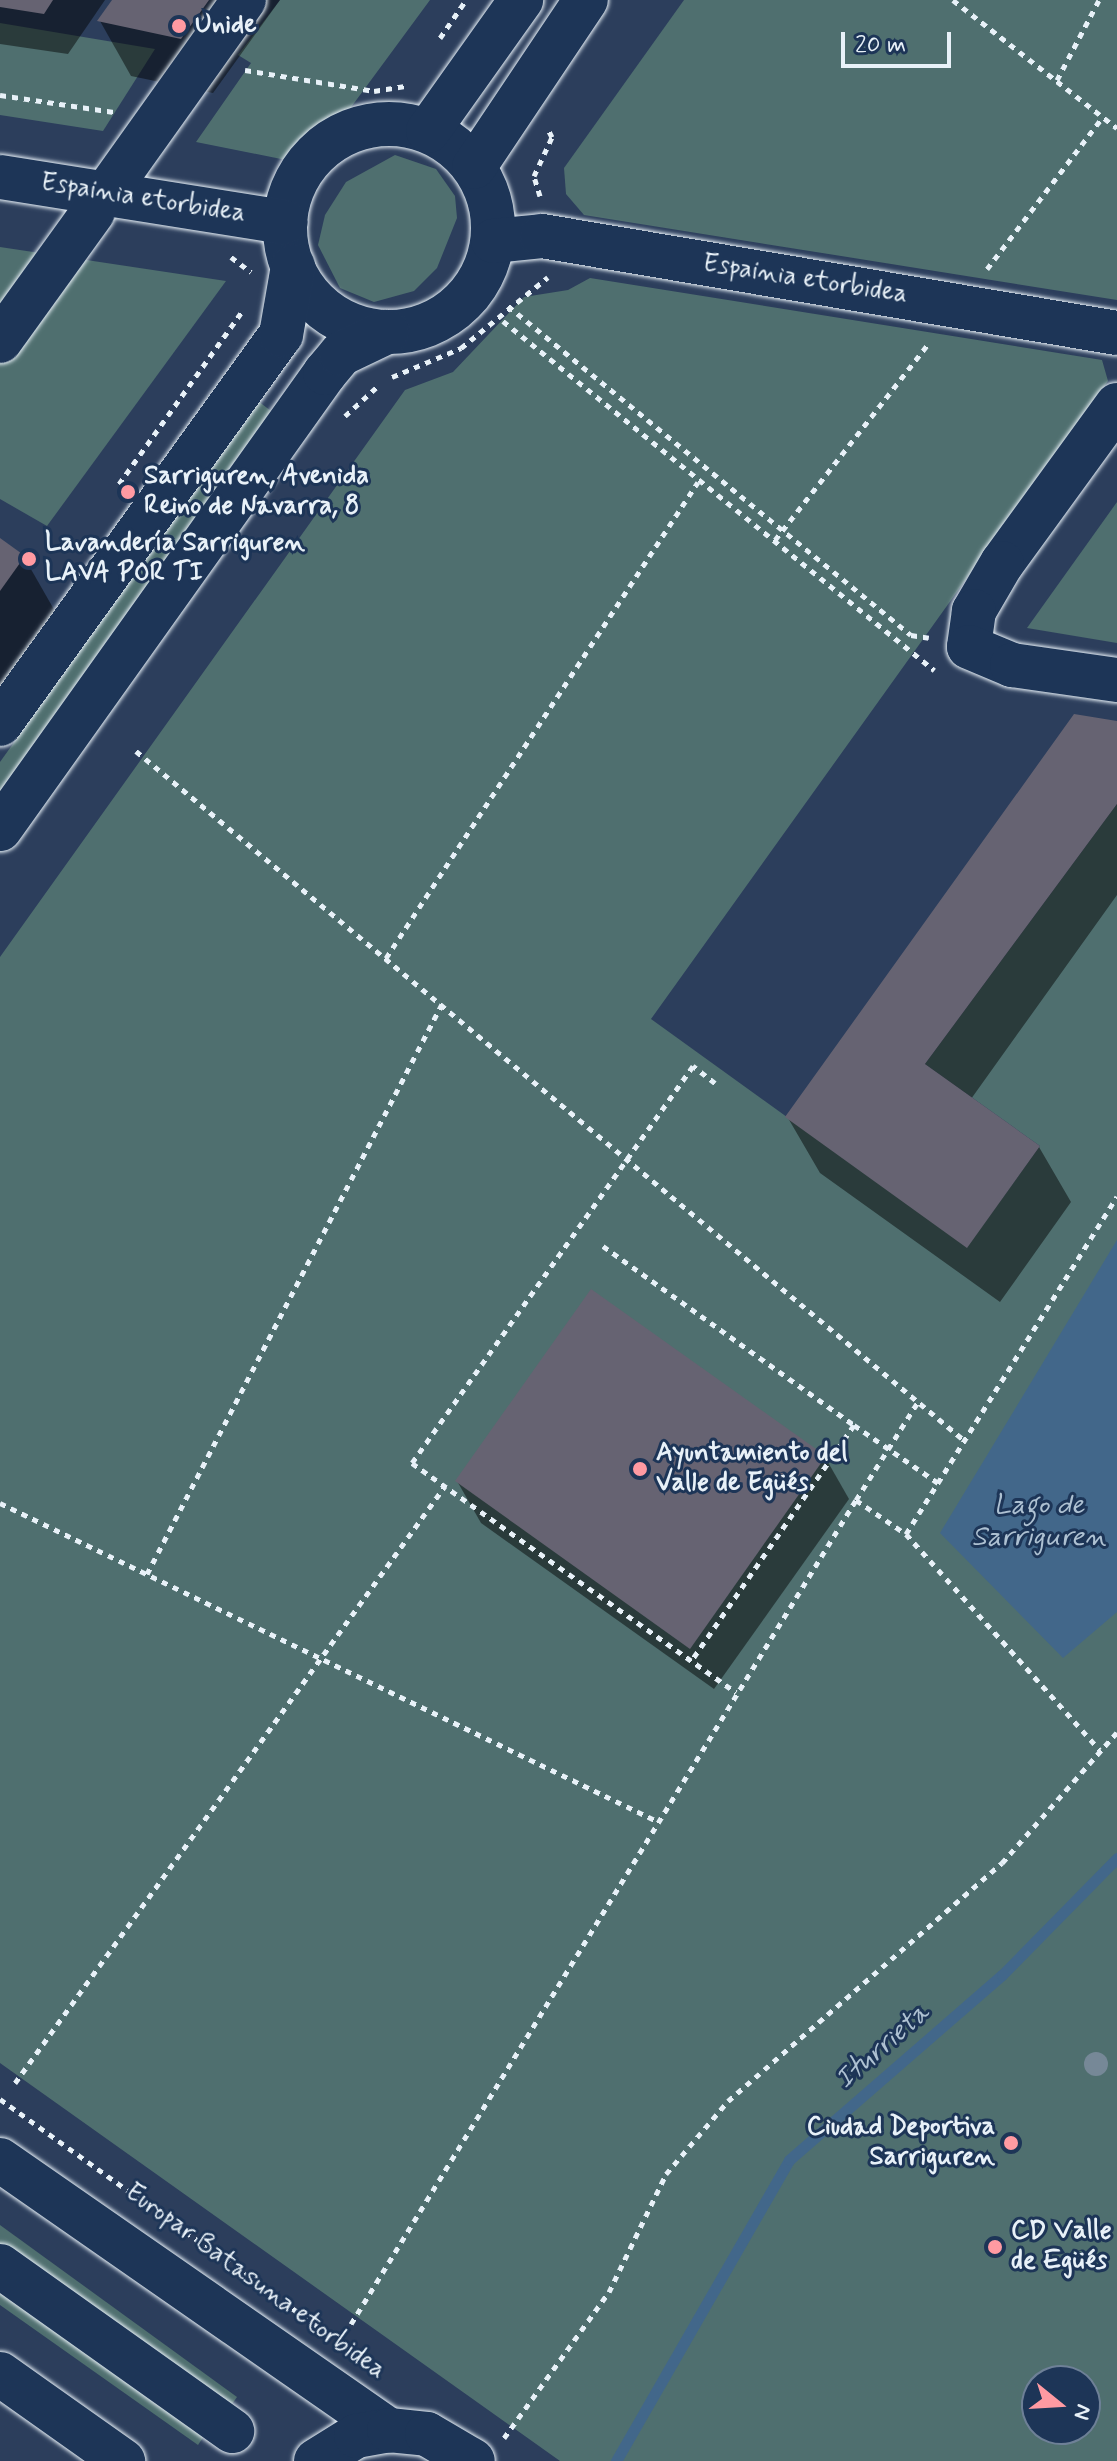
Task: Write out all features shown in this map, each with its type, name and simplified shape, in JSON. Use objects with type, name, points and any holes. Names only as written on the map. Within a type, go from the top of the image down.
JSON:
[{"type":"street","points":[[0,341],[244,0]]},
{"type":"street","points":[[428,131],[521,0]]},
{"type":"street","points":[[474,167],[586,0]]},
{"type":"street","points":[[0,724],[281,335],[274,274],[292,190],[333,139],[363,126],[428,131],[474,167],[493,215],[493,241],[482,275],[461,304],[431,324],[387,332],[341,354],[0,829]]},
{"type":"street","name":"Espainia etorbidea","points":[[0,177],[285,222]]},
{"type":"street","name":"Espainia etorbidea","points":[[493,241],[542,236],[1117,333]]},
{"type":"street","points":[[274,274],[305,289],[339,320],[387,332]]},
{"type":"street","points":[[1117,405],[1002,563],[974,611],[969,647],[1012,665],[1117,680]]},
{"type":"street","name":"Europar Batasuna etorbidea","points":[[0,2160],[389,2430]]},
{"type":"street","points":[[0,2266],[232,2431]]},
{"type":"street","points":[[0,2374],[123,2461]]},
{"type":"street","points":[[316,2461],[356,2436],[389,2430],[427,2434],[492,2449]]},
{"type":"path","points":[[435,45],[466,0]]},
{"type":"path","points":[[953,0],[1117,128]]},
{"type":"path","points":[[1057,80],[1099,0]]},
{"type":"path","points":[[239,75],[255,70],[403,91]]},
{"type":"path","points":[[0,95],[158,120]]},
{"type":"path","points":[[775,540],[1103,117]]},
{"type":"path","points":[[546,203],[534,176],[552,137],[547,127]]},
{"type":"path","points":[[214,253],[274,274]]},
{"type":"path","points":[[332,408],[352,416],[376,386],[444,359],[508,306],[545,284],[551,267]]},
{"type":"path","points":[[165,420],[248,304]]},
{"type":"path","points":[[508,306],[911,635],[940,641]]},
{"type":"path","points":[[503,321],[946,680]]},
{"type":"path","points":[[386,958],[698,482]]},
{"type":"path","points":[[136,751],[965,1441]]},
{"type":"path","points":[[147,1574],[442,1004]]},
{"type":"path","points":[[715,1083],[693,1066],[412,1463],[736,1692]]},
{"type":"path","points":[[906,1534],[1117,1196]]},
{"type":"path","points":[[603,1246],[938,1483]]},
{"type":"path","points":[[351,2324],[655,1820],[918,1402]]},
{"type":"path","points":[[691,1661],[854,1425]]},
{"type":"path","points":[[15,2083],[445,1486]]},
{"type":"path","points":[[856,1500],[906,1534],[1100,1750]]},
{"type":"path","points":[[0,1503],[655,1820]]},
{"type":"path","points":[[492,2449],[609,2292],[666,2174],[728,2101],[1002,1863],[1117,1732]]},
{"type":"path","name":"Europar Batasuna etorbidea","points":[[0,2099],[322,2330]]},
{"type":"green space","points":[[280,0],[430,0],[349,110],[318,129],[291,161],[196,142],[251,63],[238,55]]},
{"type":"green space","points":[[684,0],[1117,0],[1117,300],[584,215],[566,194],[564,168]]},
{"type":"green space","points":[[0,23],[155,49],[103,131],[0,115]]},
{"type":"green space","points":[[395,155],[436,169],[455,196],[457,218],[437,268],[414,291],[374,302],[340,288],[318,245],[325,215],[346,182]]},
{"type":"green space","points":[[0,247],[226,281],[47,526],[0,499]]},
{"type":"green space","points":[[590,278],[1102,360],[1108,381],[651,1019],[967,1247],[1040,1146],[925,1064],[1117,804],[1117,2461],[560,2461],[0,2063],[0,957],[405,390],[453,372],[524,297],[568,290]]},
{"type":"green space","points":[[258,401],[271,411],[0,792],[0,762]]},
{"type":"green space","points":[[1117,502],[1117,643],[1027,628]]},
{"type":"green space","points":[[0,2225],[237,2397],[227,2411],[0,2251]]},
{"type":"green space","points":[[0,2284],[206,2433],[198,2445],[0,2305]]},
{"type":"water","name":"Lago de Sarriguren","points":[[1117,1240],[1117,1612],[1063,1658],[940,1533]]},
{"type":"building","points":[[0,0],[53,0],[44,14],[0,7]]},
{"type":"building","points":[[112,0],[209,0],[181,39],[97,21]]},
{"type":"building","points":[[0,538],[25,556],[0,591]]},
{"type":"building","points":[[1074,714],[1117,721],[1117,804],[925,1064],[1040,1146],[967,1248],[785,1117]]},
{"type":"building","name":"Ayuntamiento del Valle de Egüés","points":[[591,1289],[826,1456],[690,1649],[455,1481]]},
{"type":"waterway","name":"Iturrieta","points":[[616,2461],[789,2160],[1002,1975],[1117,1858]]},
{"type":"place","name":"Unide","points":[[179,26]]},
{"type":"place","name":"Sarriguren, Avenida Reino de Navarra, 8","points":[[128,492]]},
{"type":"place","name":"Lavandería Sarriguren LAVA POR TI","points":[[29,559]]},
{"type":"place","name":"Ayuntamiento del Valle de Egüés","points":[[640,1469]]},
{"type":"place","name":"Ciudad Deportiva Sarriguren","points":[[1011,2143]]},
{"type":"place","name":"CD Valle de Egüés","points":[[995,2247]]}]
